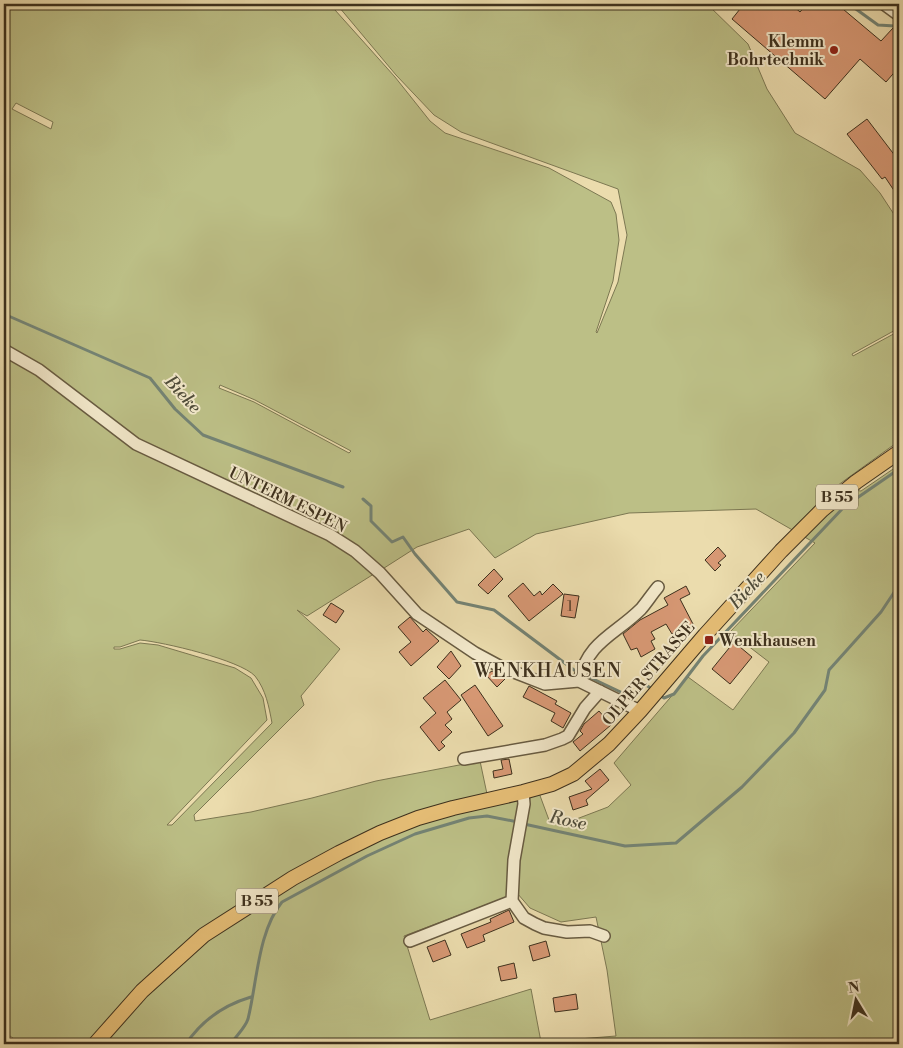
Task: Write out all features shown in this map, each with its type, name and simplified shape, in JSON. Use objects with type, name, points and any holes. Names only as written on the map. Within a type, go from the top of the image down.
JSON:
[{"type":"main road","name":"OLPER STRASSE","points":[[523,792],[552,784],[573,774],[609,744],[781,551],[839,495],[899,452]]},
{"type":"main road","name":"B 55","points":[[94,1044],[142,991],[204,935],[293,878],[380,833],[418,818],[523,792]]},
{"type":"street","points":[[884,4],[899,15]]},
{"type":"street","name":"UNTERM ESPEN","points":[[4,350],[39,370],[136,444],[330,535],[355,551],[380,573],[417,614],[475,653],[501,667],[545,684],[579,681]]},
{"type":"street","points":[[640,711],[579,681],[582,667],[590,654],[601,642],[640,609],[658,587]]},
{"type":"street","points":[[464,759],[545,745],[568,736],[585,708],[600,691]]},
{"type":"street","points":[[523,792],[523,813],[516,844],[512,901],[524,918],[535,924],[567,932],[596,932],[604,936]]},
{"type":"street","points":[[410,941],[512,901]]},
{"type":"green space","points":[[4,4],[707,4],[748,44],[767,89],[795,133],[860,170],[880,193],[899,222],[899,328],[852,354],[853,356],[899,331],[899,441],[834,488],[861,491],[899,465],[899,1044],[21,1044],[6,1033],[4,1034],[4,353],[36,372],[117,435],[358,555],[377,572],[307,616],[297,610],[340,649],[301,696],[304,705],[194,815],[195,821],[251,812],[376,781],[480,761],[487,794],[535,782],[549,820],[566,823],[608,807],[631,785],[614,763],[688,677],[733,710],[769,662],[730,632],[815,543],[756,509],[629,513],[536,534],[495,558],[469,529],[417,547],[381,570],[364,551],[155,452],[4,348]],"holes":[[[339,7],[396,75],[434,115],[461,132],[618,189],[627,235],[618,282],[597,333],[613,281],[619,240],[616,214],[611,202],[549,168],[445,133],[430,121],[395,77],[335,10]],[[16,103],[53,122],[51,129],[12,109]],[[220,385],[255,400],[351,451],[349,453],[254,402],[219,388]],[[140,640],[166,644],[218,658],[247,670],[255,676],[262,687],[266,699],[272,723],[172,825],[167,825],[267,720],[263,698],[251,678],[235,668],[158,645],[140,643],[120,649],[114,649],[114,647],[120,647]],[[517,893],[530,908],[561,922],[596,917],[607,970],[616,1036],[541,1042],[531,989],[430,1020],[404,936]]]},
{"type":"building","name":"Klemm Bohrtechnik","points":[[744,4],[791,4],[800,12],[807,4],[827,4],[832,9],[837,4],[881,41],[893,28],[899,33],[899,67],[886,82],[860,59],[825,99],[732,19]]},
{"type":"building","points":[[867,119],[899,161],[899,198],[885,177],[882,179],[847,134]]},
{"type":"building","points":[[718,547],[726,556],[718,563],[721,565],[715,571],[705,560]]},
{"type":"building","points":[[494,569],[503,579],[488,594],[478,585]]},
{"type":"building","points":[[523,583],[534,596],[540,591],[542,595],[553,584],[563,594],[529,621],[508,596]]},
{"type":"building","points":[[686,586],[690,594],[680,599],[693,624],[672,634],[666,624],[651,632],[655,639],[651,641],[655,649],[641,657],[637,648],[631,650],[623,634],[640,620],[668,605],[664,598]]},
{"type":"building","points":[[564,594],[579,596],[575,618],[561,616]]},
{"type":"building","points":[[331,603],[344,611],[336,623],[323,615]]},
{"type":"building","points":[[410,617],[423,632],[426,629],[439,641],[411,666],[399,652],[411,642],[398,627]]},
{"type":"building","points":[[734,642],[752,657],[730,684],[712,669]]},
{"type":"building","points":[[451,651],[461,666],[449,679],[437,667]]},
{"type":"building","points":[[492,671],[505,679],[497,687],[486,675]]},
{"type":"building","points":[[445,680],[461,700],[447,712],[452,719],[445,725],[452,732],[441,742],[445,746],[439,751],[420,727],[436,713],[423,698]]},
{"type":"building","points":[[475,685],[503,726],[488,736],[461,695]]},
{"type":"building","points":[[529,686],[557,701],[555,704],[571,713],[563,728],[551,721],[555,713],[523,697]]},
{"type":"building","points":[[599,711],[611,725],[580,751],[573,742],[583,734],[580,731],[584,724]]},
{"type":"building","points":[[509,759],[512,774],[494,778],[493,771],[503,769],[501,760]]},
{"type":"building","points":[[600,769],[609,780],[586,800],[588,805],[573,810],[569,797],[592,789],[585,781]]},
{"type":"building","points":[[509,910],[514,922],[483,935],[485,941],[467,948],[461,934],[491,922],[490,919]]},
{"type":"building","points":[[445,940],[451,955],[433,962],[427,947]]},
{"type":"building","points":[[546,941],[550,956],[533,961],[529,946]]},
{"type":"building","points":[[514,963],[517,978],[501,981],[498,967]]},
{"type":"building","points":[[576,994],[578,1009],[555,1012],[553,998]]},
{"type":"waterway","points":[[849,4],[878,25],[895,26],[899,30]]},
{"type":"waterway","name":"Bieke","points":[[4,314],[150,378],[175,409],[203,435],[343,487]]},
{"type":"waterway","name":"Bieke","points":[[659,695],[664,698],[674,694],[703,656],[844,507],[899,469]]},
{"type":"waterway","name":"Bieke","points":[[363,499],[371,506],[371,521],[392,542],[403,537],[415,554],[457,602],[494,610],[574,670]]},
{"type":"waterway","name":"Rose","points":[[524,824],[625,846],[676,843],[742,787],[794,733],[825,690],[829,670],[881,612],[899,585]]},
{"type":"waterway","name":"Bieke","points":[[589,677],[629,696],[646,685],[652,689]]},
{"type":"waterway","name":"Rose","points":[[231,1044],[247,1022],[263,942],[274,914],[282,902],[367,856],[415,834],[469,818],[487,816],[518,822]]},
{"type":"waterway","points":[[186,1044],[192,1035],[214,1014],[232,1004],[251,997]]},
{"type":"place","name":"Klemm Bohrtechnik","points":[[834,50]]},
{"type":"place","name":"Wenkhausen","points":[[709,640]]},
{"type":"district","name":"WENKHAUSEN","points":[[548,670]]}]
